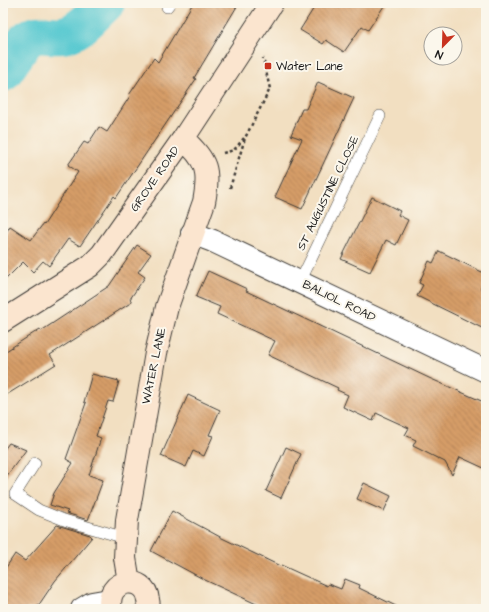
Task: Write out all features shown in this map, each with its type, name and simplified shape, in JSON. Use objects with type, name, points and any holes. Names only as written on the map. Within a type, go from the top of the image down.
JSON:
[{"type":"street","name":"GROVE ROAD","points":[[3,321],[90,266],[102,254],[183,139],[255,29],[265,5]]},
{"type":"street","name":"WATER LANE","points":[[129,582],[125,558],[125,538],[144,412],[167,307],[204,202],[206,189],[207,172],[202,160],[194,148],[183,139]]},
{"type":"street","name":"BALIOL ROAD","points":[[192,233],[213,241],[486,371]]},
{"type":"street","points":[[82,609],[92,603],[110,605],[112,591],[119,584],[129,582],[140,585],[148,594],[151,608]]},
{"type":"lane","name":"ST AUGUSTINE CLOSE","points":[[300,282],[380,116]]},
{"type":"lane","points":[[35,463],[15,494],[39,510],[64,520],[125,538]]},
{"type":"path","points":[[229,189],[245,138],[270,89],[255,29]]},
{"type":"path","points":[[202,160],[234,150],[245,138]]},
{"type":"path","points":[[481,289],[486,280]]},
{"type":"building","points":[[193,3],[239,3],[194,78],[196,79],[116,198],[114,196],[80,246],[68,239],[49,266],[43,261],[33,272],[23,262],[3,282],[3,237],[10,226],[31,240],[43,224],[44,225],[78,172],[68,165],[84,142],[88,144],[99,127],[107,132],[130,96],[129,95],[154,58],[158,62]]},
{"type":"building","points":[[317,3],[386,3],[368,30],[362,26],[344,52],[326,40],[323,44],[300,30]]},
{"type":"building","points":[[318,82],[354,98],[302,209],[275,197],[302,139],[291,135],[302,109],[306,109]]},
{"type":"building","points":[[372,197],[400,211],[398,215],[408,220],[396,245],[386,240],[370,272],[341,259]]},
{"type":"building","points":[[137,245],[151,254],[138,272],[145,277],[130,299],[132,302],[50,355],[56,364],[3,397],[3,353],[40,329],[41,331],[109,286]]},
{"type":"building","points":[[439,251],[486,274],[486,330],[417,296],[423,285],[419,283],[429,261],[433,263]]},
{"type":"building","points":[[208,271],[247,289],[246,291],[429,378],[486,403],[486,469],[460,457],[452,475],[445,462],[413,446],[416,440],[405,435],[409,428],[376,413],[373,421],[343,407],[348,395],[337,390],[338,388],[268,355],[275,341],[217,314],[220,307],[196,297]]},
{"type":"building","points":[[92,374],[119,381],[113,402],[108,401],[96,436],[101,438],[89,475],[103,480],[88,520],[66,513],[68,511],[50,505],[54,493],[73,463],[66,459],[86,403],[84,402]]},
{"type":"building","points":[[188,395],[220,410],[209,435],[213,436],[204,456],[193,451],[186,467],[161,456]]},
{"type":"building","points":[[9,443],[26,450],[3,481],[3,451]]},
{"type":"building","points":[[286,447],[301,454],[281,498],[266,491]]},
{"type":"building","points":[[364,483],[391,496],[384,511],[357,499]]},
{"type":"building","points":[[172,511],[222,538],[280,566],[281,565],[327,586],[328,584],[341,589],[345,579],[360,585],[359,588],[402,609],[267,609],[205,580],[151,551]]},
{"type":"building","points":[[57,525],[90,535],[92,537],[55,581],[36,609],[3,609],[3,572],[15,554],[25,561]]},
{"type":"waterway","points":[[3,73],[26,40],[36,35],[56,36],[73,32],[88,21],[106,3]]},
{"type":"place","name":"Water Lane","points":[[268,66]]}]
